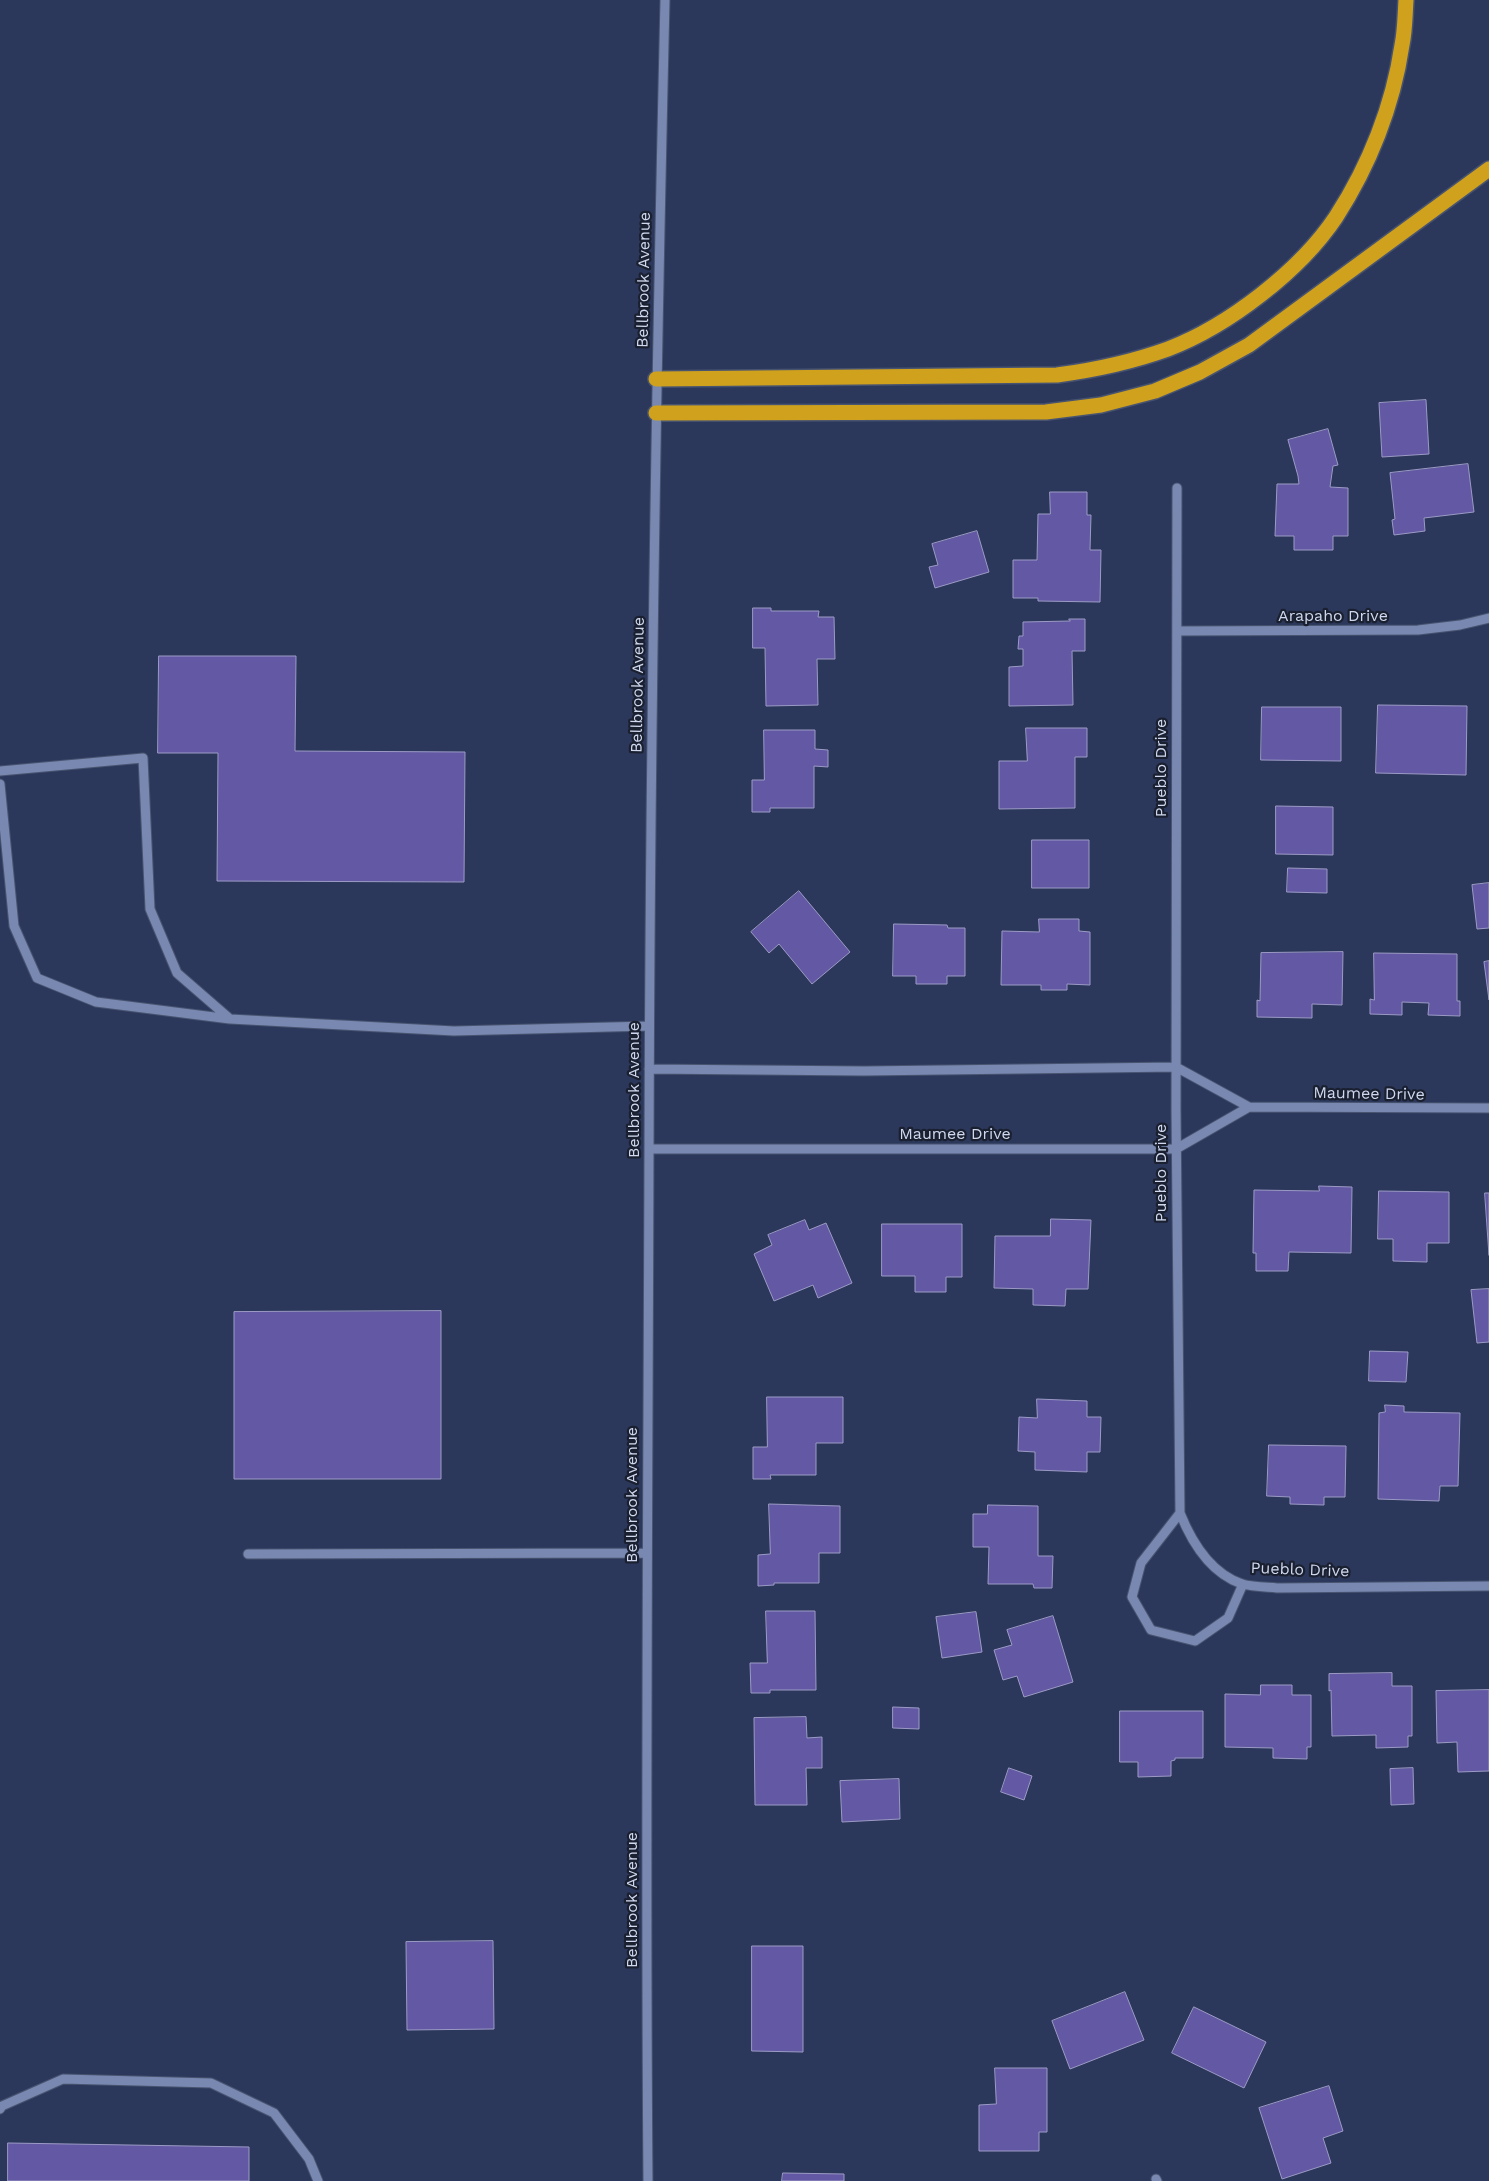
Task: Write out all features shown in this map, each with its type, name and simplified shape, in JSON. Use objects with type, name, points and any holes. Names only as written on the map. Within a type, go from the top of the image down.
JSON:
[{"type":"highway","points":[[656,379],[1058,375],[1098,369],[1130,361],[1168,348],[1204,332],[1250,303],[1286,273],[1319,239],[1335,218],[1371,153],[1391,96],[1402,45],[1406,0]]},
{"type":"highway","points":[[656,413],[1046,412],[1101,405],[1155,391],[1200,372],[1249,345],[1489,169]]},
{"type":"street","name":"Bellbrook Avenue","points":[[648,2181],[647,1553],[649,1069],[656,379],[665,0]]},
{"type":"street","name":"Pueblo Drive","points":[[1177,488],[1176,1149],[1180,1513],[1189,1537],[1202,1554],[1222,1574],[1243,1584],[1277,1588],[1489,1586]]},
{"type":"street","name":"Arapaho Drive","points":[[1177,631],[1418,630],[1460,625],[1489,618]]},
{"type":"street","points":[[0,771],[144,758],[150,909],[177,973],[230,1019]]},
{"type":"street","points":[[0,784],[14,926],[37,978],[96,1002],[230,1019],[454,1031],[650,1026]]},
{"type":"street","name":"Maumee Drive","points":[[649,1069],[864,1071],[1176,1067],[1249,1107],[1489,1108]]},
{"type":"street","name":"Maumee Drive","points":[[649,1149],[1176,1149],[1249,1107]]},
{"type":"street","points":[[1180,1513],[1141,1563],[1132,1597],[1151,1630],[1195,1641],[1228,1618],[1243,1584]]},
{"type":"street","points":[[248,1554],[647,1553]]},
{"type":"street","points":[[0,2109],[2,2106],[63,2079],[211,2083],[274,2112],[309,2159],[318,2181]]},
{"type":"building","points":[[1426,400],[1429,454],[1382,457],[1379,403]]},
{"type":"building","points":[[1328,429],[1338,465],[1333,466],[1330,487],[1348,488],[1348,536],[1333,536],[1333,550],[1294,550],[1294,536],[1275,536],[1277,484],[1299,484],[1288,440]]},
{"type":"building","points":[[1468,464],[1474,512],[1424,518],[1425,531],[1394,535],[1392,520],[1395,519],[1390,473]]},
{"type":"building","points":[[1050,492],[1087,492],[1087,515],[1091,515],[1090,550],[1101,550],[1100,602],[1038,601],[1038,598],[1013,598],[1013,560],[1037,560],[1038,514],[1050,514]]},
{"type":"building","points":[[977,531],[989,572],[935,588],[929,567],[938,565],[932,544]]},
{"type":"building","points":[[753,608],[771,608],[771,611],[819,611],[818,617],[834,617],[835,659],[817,659],[818,705],[766,706],[765,648],[753,648]]},
{"type":"building","points":[[1069,619],[1085,619],[1085,651],[1072,651],[1073,705],[1009,706],[1009,667],[1023,666],[1023,649],[1018,649],[1019,636],[1023,636],[1023,622],[1070,621]]},
{"type":"building","points":[[159,656],[296,656],[295,751],[465,752],[464,882],[217,881],[218,753],[158,753]]},
{"type":"building","points":[[1378,705],[1467,706],[1466,775],[1376,773]]},
{"type":"building","points":[[1262,707],[1341,707],[1341,761],[1261,760]]},
{"type":"building","points":[[1026,728],[1087,728],[1087,757],[1075,757],[1075,808],[999,809],[999,761],[1027,761]]},
{"type":"building","points":[[764,730],[815,730],[815,749],[828,750],[828,767],[814,766],[814,808],[770,808],[770,812],[752,812],[752,780],[764,780]]},
{"type":"building","points":[[1276,806],[1333,807],[1333,855],[1276,854]]},
{"type":"building","points":[[1032,840],[1089,840],[1089,888],[1032,888]]},
{"type":"building","points":[[1288,868],[1327,869],[1327,893],[1287,892]]},
{"type":"building","points":[[1489,883],[1489,928],[1477,929],[1472,885]]},
{"type":"building","points":[[799,891],[850,952],[812,984],[779,944],[769,953],[751,932]]},
{"type":"building","points":[[1039,919],[1079,919],[1079,931],[1090,932],[1090,985],[1067,984],[1067,990],[1041,990],[1041,985],[1001,985],[1002,931],[1039,932]]},
{"type":"building","points":[[894,924],[947,925],[948,928],[965,928],[965,976],[947,976],[947,984],[916,984],[916,976],[893,976]]},
{"type":"building","points":[[1343,952],[1342,1005],[1312,1004],[1312,1018],[1257,1017],[1257,1000],[1260,1001],[1261,953]]},
{"type":"building","points":[[1374,953],[1457,954],[1457,1001],[1460,1001],[1460,1016],[1428,1015],[1429,1003],[1402,1002],[1402,1015],[1370,1014],[1370,999],[1374,1000]]},
{"type":"building","points":[[1489,961],[1489,1000],[1484,962]]},
{"type":"building","points":[[1319,1186],[1352,1187],[1351,1253],[1289,1252],[1288,1271],[1256,1271],[1256,1253],[1253,1253],[1254,1190],[1319,1191]]},
{"type":"building","points":[[1379,1191],[1449,1192],[1449,1243],[1427,1243],[1427,1262],[1393,1261],[1393,1239],[1378,1239]]},
{"type":"building","points":[[1485,1193],[1489,1193],[1489,1255]]},
{"type":"building","points":[[1051,1219],[1091,1220],[1088,1289],[1066,1289],[1065,1306],[1033,1305],[1033,1289],[994,1288],[995,1236],[1050,1236]]},
{"type":"building","points":[[805,1220],[809,1230],[826,1223],[852,1283],[818,1298],[813,1285],[774,1301],[754,1254],[772,1245],[768,1235]]},
{"type":"building","points":[[882,1224],[962,1224],[962,1277],[946,1277],[946,1292],[915,1292],[915,1276],[882,1276]]},
{"type":"building","points":[[1489,1289],[1489,1342],[1477,1343],[1471,1290]]},
{"type":"building","points":[[441,1311],[441,1479],[234,1479],[234,1312]]},
{"type":"building","points":[[1370,1351],[1408,1352],[1406,1382],[1369,1381]]},
{"type":"building","points":[[767,1397],[843,1397],[843,1443],[816,1443],[816,1475],[770,1475],[771,1479],[753,1479],[753,1447],[767,1447]]},
{"type":"building","points":[[1037,1399],[1087,1401],[1087,1417],[1101,1417],[1100,1452],[1087,1452],[1087,1472],[1035,1470],[1035,1452],[1018,1451],[1019,1417],[1037,1418]]},
{"type":"building","points":[[1385,1405],[1404,1406],[1404,1412],[1460,1413],[1458,1486],[1440,1486],[1439,1501],[1378,1499],[1379,1413],[1385,1412]]},
{"type":"building","points":[[1269,1445],[1346,1446],[1345,1497],[1324,1497],[1324,1505],[1290,1504],[1290,1497],[1267,1496]]},
{"type":"building","points":[[769,1504],[840,1506],[840,1553],[819,1553],[819,1583],[774,1583],[774,1585],[758,1586],[758,1555],[770,1554]]},
{"type":"building","points":[[988,1505],[1038,1506],[1038,1556],[1053,1556],[1052,1588],[1034,1588],[1033,1584],[988,1584],[989,1547],[973,1547],[973,1514],[987,1514]]},
{"type":"building","points":[[766,1611],[815,1611],[816,1690],[770,1690],[770,1693],[751,1693],[750,1663],[767,1663]]},
{"type":"building","points":[[976,1612],[982,1652],[942,1658],[936,1617]]},
{"type":"building","points":[[1053,1616],[1073,1682],[1024,1697],[1017,1676],[1003,1680],[994,1650],[1012,1645],[1007,1630]]},
{"type":"building","points":[[1392,1673],[1392,1686],[1412,1686],[1412,1736],[1408,1736],[1408,1747],[1376,1748],[1376,1735],[1332,1736],[1329,1674]]},
{"type":"building","points":[[1261,1685],[1292,1685],[1292,1695],[1311,1695],[1311,1747],[1307,1747],[1307,1759],[1273,1758],[1273,1748],[1225,1747],[1225,1694],[1260,1695]]},
{"type":"building","points":[[1489,1690],[1489,1771],[1458,1772],[1457,1742],[1437,1743],[1436,1691]]},
{"type":"building","points":[[893,1707],[919,1708],[919,1729],[893,1728]]},
{"type":"building","points":[[1120,1711],[1203,1711],[1203,1758],[1175,1758],[1175,1760],[1171,1761],[1171,1776],[1138,1777],[1138,1762],[1120,1762]]},
{"type":"building","points":[[806,1717],[807,1738],[822,1737],[822,1768],[806,1768],[807,1805],[755,1805],[754,1718]]},
{"type":"building","points":[[1009,1768],[1032,1776],[1024,1800],[1001,1792]]},
{"type":"building","points":[[1413,1768],[1414,1804],[1391,1805],[1390,1769]]},
{"type":"building","points":[[899,1779],[900,1819],[842,1822],[840,1781]]},
{"type":"building","points":[[493,1941],[494,2029],[407,2030],[406,1942]]},
{"type":"building","points":[[752,1946],[803,1946],[803,2052],[752,2051]]},
{"type":"building","points":[[1125,1992],[1144,2040],[1070,2069],[1052,2021]]},
{"type":"building","points":[[1194,2007],[1266,2042],[1244,2088],[1172,2053]]},
{"type":"building","points":[[995,2068],[1047,2068],[1047,2132],[1039,2132],[1039,2151],[979,2151],[979,2105],[996,2104]]},
{"type":"building","points":[[1329,2086],[1343,2131],[1323,2138],[1331,2163],[1282,2179],[1259,2108]]},
{"type":"building","points":[[8,2143],[249,2147],[249,2181],[8,2181]]},
{"type":"building","points":[[783,2173],[844,2174],[844,2181],[782,2181]]}]
